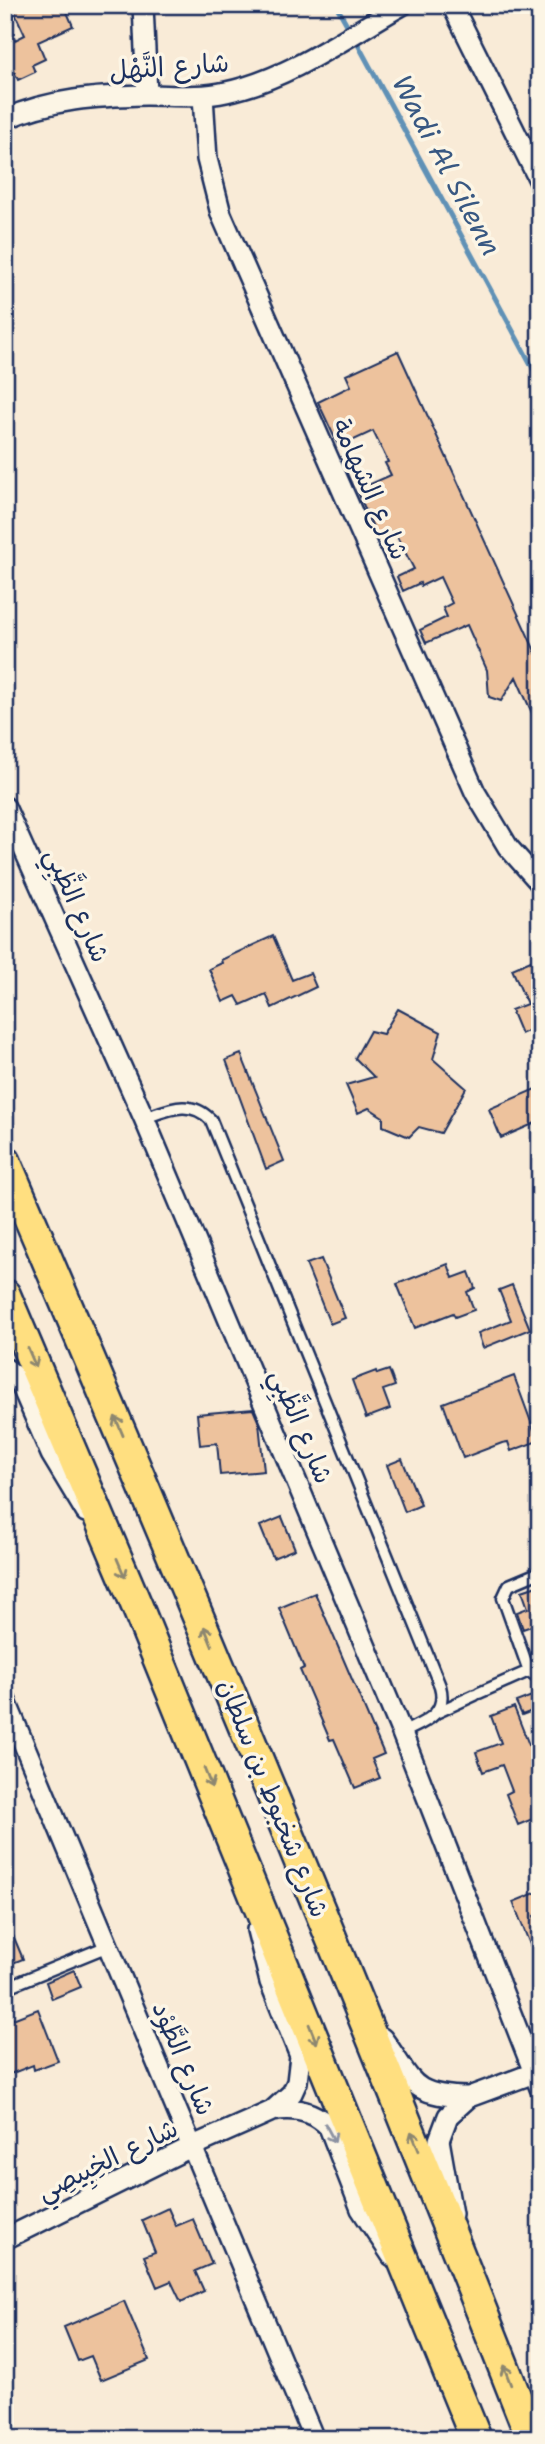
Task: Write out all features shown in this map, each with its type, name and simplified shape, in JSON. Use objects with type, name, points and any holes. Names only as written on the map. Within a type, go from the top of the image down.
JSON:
[{"type":"main road","name":"شارع شخبوط بن سلطان","points":[[5,1161],[186,1582],[367,2022],[532,2439]]},
{"type":"main road","name":"شارع شخبوط بن سلطان","points":[[5,1295],[253,1887],[475,2439]]},
{"type":"street","points":[[144,5],[147,95]]},
{"type":"street","name":"شارع النَّهْل","points":[[5,119],[59,101],[147,95],[203,96],[246,87],[288,70],[402,5]]},
{"type":"street","points":[[452,5],[540,183]]},
{"type":"street","name":"شارع الشهامة","points":[[203,96],[207,159],[221,214],[475,792],[508,848],[540,883]]},
{"type":"street","name":"شارع الظَّبِي","points":[[5,807],[144,1118],[402,1733],[537,2081],[469,2097],[427,2093],[407,2077],[390,2049],[367,2022]]},
{"type":"street","points":[[5,1368],[18,1378],[51,1454],[75,1496],[107,1535]]},
{"type":"street","name":"شارع الطَّوْد","points":[[5,1699],[314,2439]]},
{"type":"street","name":"شارع الخِبِيصِي","points":[[5,2239],[192,2146],[272,2111],[292,2093],[300,2069],[300,2056],[264,1959],[254,1912],[253,1887]]},
{"type":"street","name":"شارع الظَّبِي","points":[[452,2234],[450,2197],[439,2140],[448,2116],[469,2097]]},
{"type":"street","name":"شارع الخِبِيصِي","points":[[272,2111],[298,2110],[322,2119],[329,2127],[361,2209],[384,2246],[412,2279]]},
{"type":"lane","points":[[144,1118],[185,1106],[198,1110],[211,1120],[440,1686],[442,1700],[438,1712]]},
{"type":"lane","points":[[540,1572],[509,1585],[503,1598],[529,1671],[540,1679]]},
{"type":"lane","points":[[402,1733],[438,1712],[529,1671]]},
{"type":"lane","points":[[5,1988],[108,1946]]},
{"type":"building","points":[[11,5],[64,5],[73,26],[38,42],[45,59],[32,65],[35,72],[18,80],[11,65],[5,68],[5,45],[25,35]]},
{"type":"building","points":[[398,351],[540,662],[540,731],[516,677],[501,701],[489,697],[487,670],[467,625],[426,643],[420,630],[447,617],[443,608],[452,603],[440,577],[403,591],[397,577],[414,569],[394,531],[378,539],[357,490],[391,475],[385,463],[388,462],[373,431],[339,447],[318,402],[351,386],[346,375]]},
{"type":"building","points":[[273,936],[292,980],[310,973],[316,987],[272,1008],[266,994],[241,1005],[236,996],[223,1002],[209,969],[222,963],[221,960]]},
{"type":"building","points":[[540,957],[540,1034],[537,1027],[521,1034],[511,1010],[527,1004],[512,969]]},
{"type":"building","points":[[398,1009],[441,1032],[433,1059],[466,1088],[441,1133],[419,1127],[409,1137],[383,1126],[383,1117],[369,1108],[358,1113],[346,1085],[374,1077],[355,1058],[370,1031],[383,1034]]},
{"type":"building","points":[[241,1054],[284,1161],[266,1169],[226,1060]]},
{"type":"building","points":[[540,1087],[540,1121],[501,1138],[489,1109]]},
{"type":"building","points":[[321,1259],[345,1318],[330,1324],[306,1264]]},
{"type":"building","points":[[448,1264],[453,1278],[469,1272],[475,1288],[467,1292],[474,1310],[455,1317],[453,1313],[415,1328],[397,1284]]},
{"type":"building","points":[[512,1285],[530,1329],[483,1348],[478,1333],[511,1320],[499,1290]]},
{"type":"building","points":[[389,1370],[395,1386],[383,1390],[390,1409],[366,1418],[352,1380],[376,1371],[377,1374]]},
{"type":"building","points":[[514,1376],[538,1441],[511,1451],[508,1442],[502,1443],[463,1458],[443,1403]]},
{"type":"building","points":[[253,1409],[259,1423],[264,1471],[220,1475],[217,1443],[200,1445],[197,1414]]},
{"type":"building","points":[[402,1459],[421,1505],[405,1512],[387,1465]]},
{"type":"building","points":[[282,1517],[295,1549],[273,1558],[260,1526]]},
{"type":"building","points":[[540,1585],[538,1635],[534,1625],[523,1629],[517,1612],[528,1608],[522,1591]]},
{"type":"building","points":[[315,1593],[384,1754],[372,1759],[380,1778],[355,1788],[334,1739],[330,1740],[300,1670],[304,1668],[279,1608]]},
{"type":"building","points":[[540,1693],[540,1708],[522,1715],[516,1702]]},
{"type":"building","points":[[514,1707],[531,1750],[540,1747],[540,1816],[518,1825],[506,1794],[512,1791],[502,1765],[483,1772],[476,1752],[501,1743],[491,1716]]},
{"type":"building","points":[[540,1891],[540,1913],[534,1916],[540,1929],[539,1967],[513,1902]]},
{"type":"building","points":[[5,1916],[23,1959],[5,1966]]},
{"type":"building","points":[[74,1970],[81,1987],[52,1999],[46,1982]]},
{"type":"building","points":[[38,2009],[58,2061],[34,2070],[33,2065],[5,2076],[5,2022]]},
{"type":"building","points":[[168,2208],[176,2226],[193,2219],[212,2264],[195,2271],[204,2291],[181,2302],[171,2281],[157,2287],[144,2256],[155,2252],[142,2220]]},
{"type":"building","points":[[124,2301],[149,2360],[101,2380],[91,2356],[78,2361],[64,2327]]},
{"type":"waterway","name":"Wadi Al Silenn","points":[[336,5],[350,30]]},
{"type":"waterway","name":"Wadi Al Silenn","points":[[355,39],[540,381]]}]
